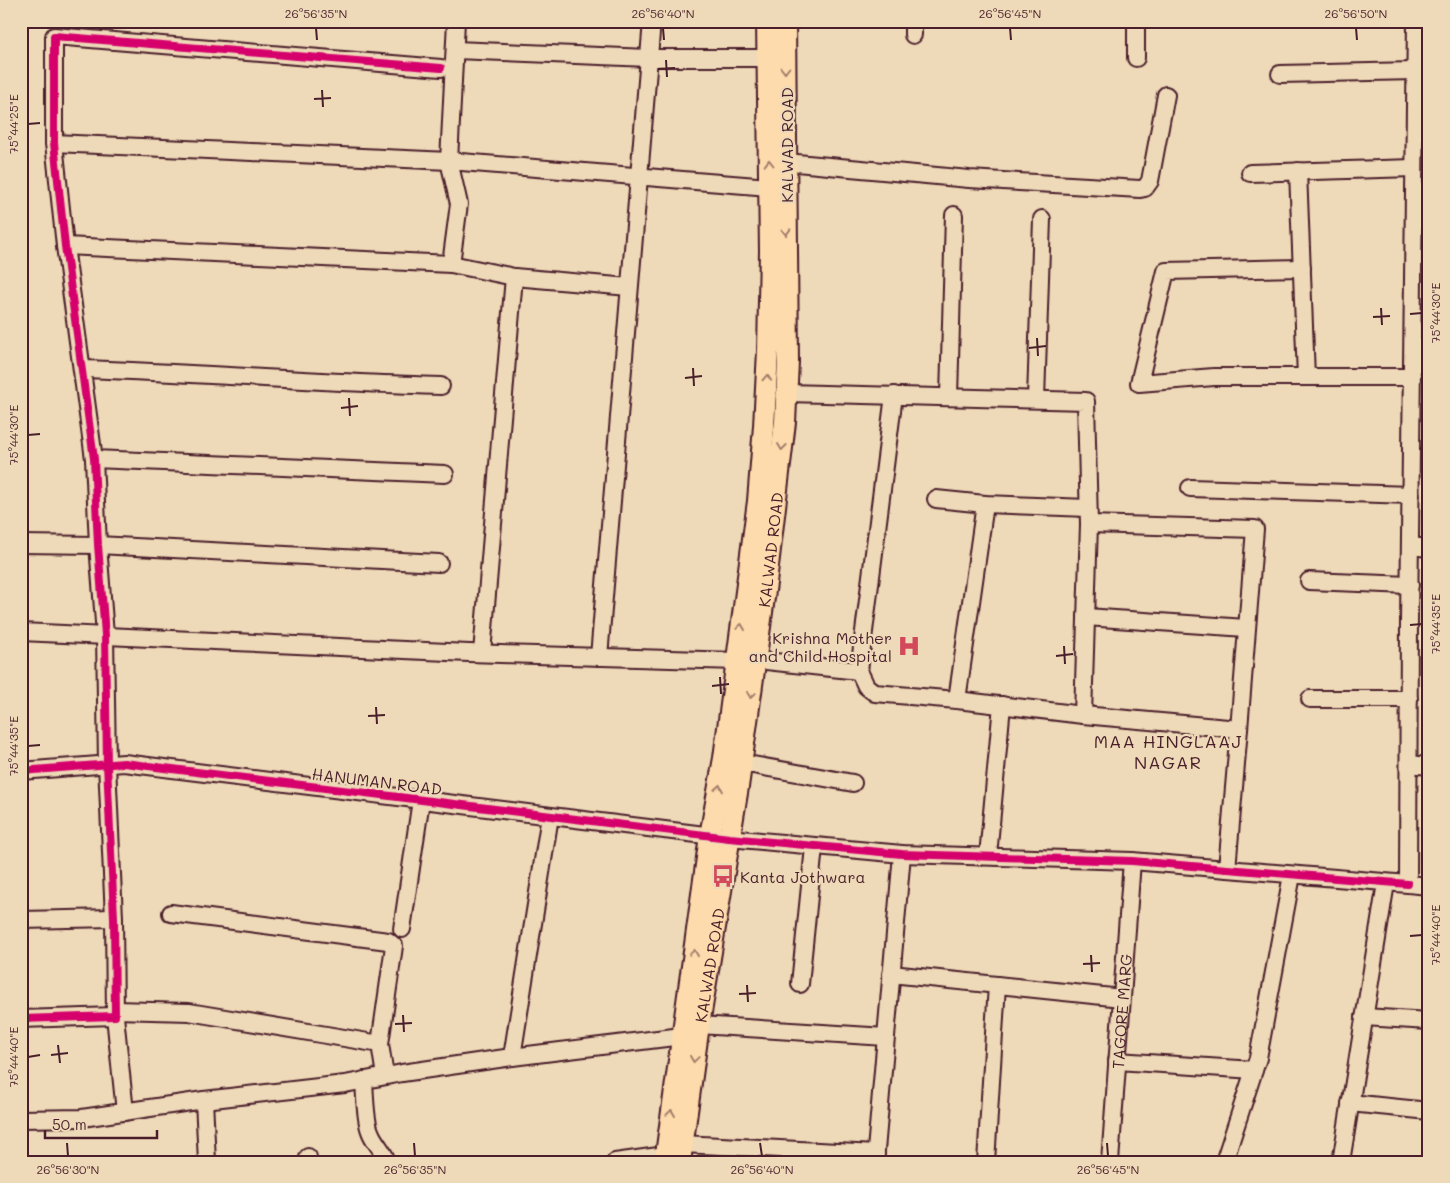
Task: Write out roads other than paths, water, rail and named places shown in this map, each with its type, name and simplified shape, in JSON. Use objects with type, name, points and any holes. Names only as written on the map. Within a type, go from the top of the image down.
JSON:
[{"type":"main road","name":"KALWAD ROAD","points":[[673,1156],[682,1036],[720,837],[742,763],[746,660],[765,419],[769,341],[770,251],[767,21]]},
{"type":"main road","name":"KALWAD ROAD","points":[[673,1156],[699,1025],[720,837],[724,758],[746,660],[785,422],[787,393],[785,21]]},
{"type":"main road","points":[[765,419],[785,422]]},
{"type":"street","points":[[451,264],[459,204],[449,161],[456,21]]},
{"type":"street","points":[[600,657],[652,21]]},
{"type":"street","points":[[1136,21],[1136,58]]},
{"type":"street","points":[[1408,884],[1414,168],[1422,148],[1420,62],[1416,21]]},
{"type":"street","points":[[125,1112],[115,1013],[114,918],[107,764],[105,635],[94,459],[65,246],[54,142],[54,29],[441,68]]},
{"type":"street","points":[[455,50],[649,58],[767,58]]},
{"type":"street","points":[[1280,74],[1420,62]]},
{"type":"street","points":[[786,162],[969,180],[1140,189],[1145,188],[1150,181],[1166,95]]},
{"type":"street","points":[[54,142],[449,161],[769,187]]},
{"type":"street","points":[[1250,173],[1414,168]]},
{"type":"street","points":[[1298,171],[1306,377]]},
{"type":"street","points":[[949,397],[954,216]]},
{"type":"street","points":[[1036,399],[1042,219]]},
{"type":"street","points":[[65,246],[451,264],[514,278],[630,287]]},
{"type":"street","points":[[1302,268],[1166,271],[1139,383],[1214,377],[1412,376]]},
{"type":"street","points":[[482,653],[514,278]]},
{"type":"street","points":[[83,369],[176,372],[359,384],[441,386]]},
{"type":"street","points":[[787,393],[1086,401],[1088,516],[1083,715]]},
{"type":"street","points":[[894,395],[859,671],[866,686],[875,693],[958,700],[1083,715],[1239,728]]},
{"type":"street","points":[[94,459],[445,474]]},
{"type":"street","points":[[1190,488],[1411,495]]},
{"type":"street","points":[[936,499],[1088,516],[1255,529],[1227,870]]},
{"type":"street","points":[[958,700],[985,504]]},
{"type":"street","points":[[21,544],[98,545],[438,564]]},
{"type":"street","points":[[1410,546],[1429,548]]},
{"type":"street","points":[[1309,581],[1410,585]]},
{"type":"street","points":[[1086,617],[1246,628]]},
{"type":"street","points":[[21,632],[482,653],[746,660],[859,671]]},
{"type":"street","points":[[1310,699],[1409,698]]},
{"type":"street","points":[[988,856],[1002,705]]},
{"type":"street","name":"HANUMAN ROAD","points":[[21,771],[124,763],[814,847],[902,854],[1132,862],[1429,886]]},
{"type":"street","points":[[742,763],[853,783]]},
{"type":"street","points":[[1409,764],[1429,766]]},
{"type":"street","points":[[402,929],[421,800]]},
{"type":"street","points":[[512,1057],[550,816]]},
{"type":"street","points":[[800,984],[814,847]]},
{"type":"street","points":[[615,1162],[673,1156],[876,1158],[902,854]]},
{"type":"street","name":"TAGORE MARG","points":[[1110,1162],[1132,862]]},
{"type":"street","points":[[1224,1162],[1258,1058],[1292,875]]},
{"type":"street","points":[[1341,1162],[1386,883]]},
{"type":"street","points":[[171,913],[388,941],[394,946],[380,1044],[385,1076]]},
{"type":"street","points":[[21,920],[114,918]]},
{"type":"street","points":[[891,974],[1122,998]]},
{"type":"street","points":[[986,1162],[997,985]]},
{"type":"street","points":[[21,1019],[115,1013],[189,1012],[380,1044]]},
{"type":"street","points":[[1364,1017],[1429,1021]]},
{"type":"street","points":[[699,1025],[886,1037]]},
{"type":"street","points":[[21,1119],[82,1118],[204,1100],[345,1084],[385,1076],[512,1057],[682,1036]]},
{"type":"street","points":[[1117,1060],[1254,1070]]},
{"type":"street","points":[[364,1080],[369,1129],[374,1141],[385,1154],[388,1162]]},
{"type":"street","points":[[204,1100],[207,1162]]},
{"type":"street","points":[[1350,1103],[1429,1111]]},
{"type":"place","name":"Krishna Mother and Child Hospital","points":[[909,646]]},
{"type":"place","name":"Kanta Jothwara","points":[[723,876]]},
{"type":"district","name":"MAA HINGLAAJ NAGAR","points":[[1168,751]]}]
